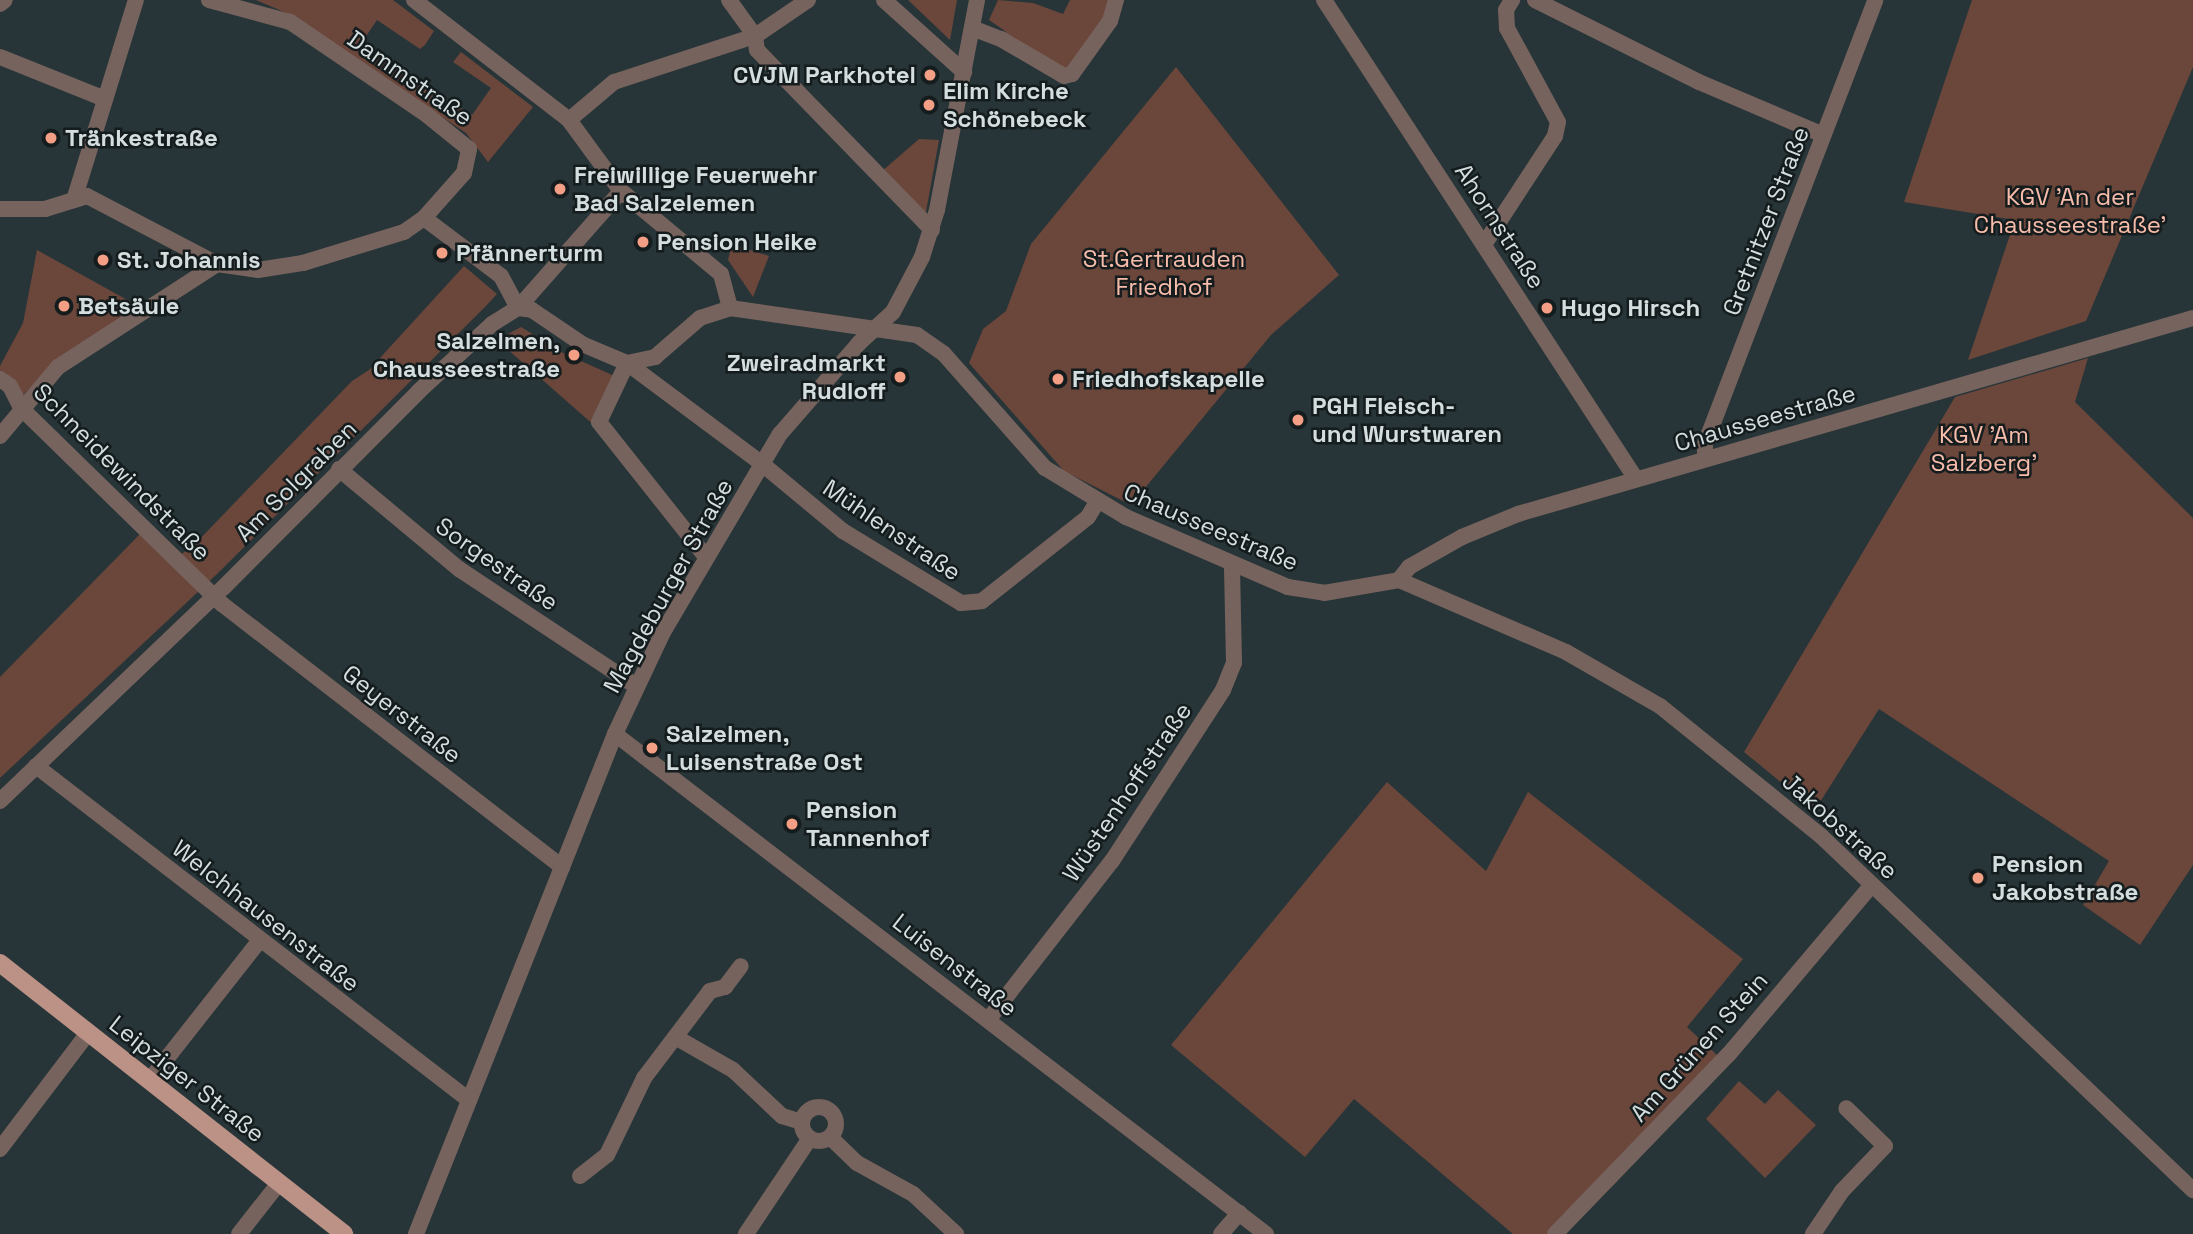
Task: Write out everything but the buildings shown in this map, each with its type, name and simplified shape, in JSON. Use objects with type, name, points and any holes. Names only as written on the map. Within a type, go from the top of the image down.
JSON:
[{"type":"main road","name":"Leipziger Straße","points":[[0,964],[344,1234]]},
{"type":"street","points":[[0,4],[5,0]]},
{"type":"street","points":[[74,200],[136,0]]},
{"type":"street","name":"Dammstraße","points":[[209,0],[236,2],[290,22],[456,135],[470,149],[464,173],[425,218]]},
{"type":"street","points":[[414,0],[569,120],[621,191],[721,274],[730,308]]},
{"type":"street","points":[[729,0],[755,36],[757,50],[932,230]]},
{"type":"street","points":[[569,120],[602,89],[633,73],[755,36],[808,0]]},
{"type":"street","points":[[884,0],[964,72]]},
{"type":"street","name":"Magdeburger Straße","points":[[416,1234],[636,685],[761,463],[791,418],[892,312],[932,230],[977,0]]},
{"type":"street","points":[[972,28],[1000,38],[1064,76],[1072,74],[1110,21],[1116,0]]},
{"type":"street","name":"Ahornstraße","points":[[1324,0],[1485,243],[1636,479]]},
{"type":"street","points":[[1485,243],[1555,136],[1558,121],[1507,28],[1506,10],[1512,0]]},
{"type":"street","points":[[1535,0],[1699,82],[1823,135]]},
{"type":"street","name":"Gretnitzer Straße","points":[[1705,459],[1705,444],[1875,0]]},
{"type":"street","points":[[0,57],[105,99]]},
{"type":"street","name":"Am Solgraben","points":[[0,800],[214,597],[339,469],[487,328],[518,308],[621,191]]},
{"type":"street","points":[[0,209],[45,208],[74,200],[102,200],[217,264],[258,270],[303,263],[404,232],[425,218],[501,276],[518,308],[532,310],[582,344],[626,363],[599,422],[706,557]]},
{"type":"street","points":[[0,436],[58,367],[217,264]]},
{"type":"street","name":"Chausseestraße","points":[[626,363],[655,357],[700,318],[730,308],[907,332],[929,342],[1032,456],[1097,502],[1232,565],[1306,592],[1338,592],[1399,580],[1424,558],[1496,521],[2193,318]]},
{"type":"street","name":"Mühlenstraße","points":[[626,363],[761,463],[843,531],[971,606],[1088,517],[1097,502]]},
{"type":"street","name":"Schneidewindstraße","points":[[0,379],[10,386],[21,408],[214,597]]},
{"type":"street","name":"Sorgestraße","points":[[339,469],[459,569],[636,685]]},
{"type":"street","name":"Wüstenhoffstraße","points":[[988,1020],[1123,844],[1216,701],[1234,663],[1232,565]]},
{"type":"street","name":"Jakobstraße","points":[[1399,580],[1541,639],[1639,692],[1752,778],[1872,885],[2193,1190]]},
{"type":"street","name":"Geyerstraße","points":[[214,597],[562,867]]},
{"type":"street","name":"Luisenstraße","points":[[615,734],[1266,1234]]},
{"type":"street","name":"Welchhausenstraße","points":[[36,766],[469,1100]]},
{"type":"street","name":"Am Grünen Stein","points":[[1555,1234],[1729,1054],[1872,885]]},
{"type":"street","points":[[149,1081],[260,940]]},
{"type":"street","points":[[580,1176],[607,1154],[644,1078],[677,1038],[710,991],[725,987],[741,966]]},
{"type":"street","points":[[0,1149],[88,1032]]},
{"type":"street","points":[[677,1038],[733,1070],[782,1116],[802,1122],[810,1138]]},
{"type":"street","points":[[1813,1234],[1842,1191],[1885,1146],[1846,1108]]},
{"type":"street","points":[[802,1122],[810,1109],[829,1110],[836,1122],[830,1137]]},
{"type":"street","points":[[810,1138],[830,1137],[857,1163],[913,1194],[956,1234]]},
{"type":"street","points":[[746,1234],[810,1138]]},
{"type":"street","points":[[239,1234],[279,1183]]},
{"type":"street","points":[[1221,1234],[1240,1213]]},
{"type":"green space","points":[[256,0],[393,0],[434,31],[425,45],[420,49],[377,20],[360,45],[472,115],[491,88],[453,62],[461,52],[533,107],[488,162],[466,133],[284,12]]},
{"type":"green space","points":[[908,0],[957,0],[950,40]]},
{"type":"green space","points":[[998,0],[1033,3],[1063,14],[1070,0],[1113,0],[1111,12],[1067,72],[1007,39],[1005,31],[989,20]]},
{"type":"green space","name":"KGV 'An der Chausseestraße'","points":[[1972,0],[2193,0],[2193,67],[2086,321],[1968,360],[2015,220],[1904,202]]},
{"type":"green space","name":"St.Gertrauden Friedhof","points":[[1176,67],[1339,275],[1271,335],[1131,505],[1064,471],[969,363],[983,329],[1006,311],[1031,244]]},
{"type":"green space","points":[[919,139],[939,140],[924,223],[881,172]]},
{"type":"green space","points":[[732,244],[769,256],[753,297],[728,260]]},
{"type":"green space","points":[[37,250],[140,307],[53,366],[21,397],[0,377],[0,366],[23,323]]},
{"type":"green space","points":[[464,266],[497,294],[217,574],[0,778],[0,677],[140,534],[171,561],[193,546],[352,381],[369,370]]},
{"type":"green space","points":[[521,327],[563,353],[619,378],[595,426],[497,340]]},
{"type":"green space","name":"KGV 'Am Salzberg'","points":[[2088,358],[2075,402],[2193,518],[2193,865],[2140,945],[2083,905],[2109,861],[1879,709],[1815,810],[1744,752],[1955,397]]},
{"type":"green space","points":[[1387,782],[1486,871],[1528,792],[1743,959],[1687,1027],[1718,1056],[1548,1234],[1513,1234],[1354,1099],[1305,1157],[1171,1045]]},
{"type":"green space","points":[[1739,1081],[1765,1104],[1778,1090],[1816,1125],[1765,1178],[1706,1119]]},
{"type":"place","name":"CVJM Parkhotel","points":[[930,75]]},
{"type":"place","name":"Elim Kirche Schönebeck","points":[[929,105]]},
{"type":"place","name":"Tränkestraße","points":[[51,138]]},
{"type":"place","name":"Freiwillige Feuerwehr Bad Salzelemen","points":[[560,189]]},
{"type":"place","name":"Pension Heike","points":[[643,242]]},
{"type":"place","name":"Pfännerturm","points":[[442,253]]},
{"type":"place","name":"St. Johannis","points":[[103,260]]},
{"type":"place","name":"Betsäule","points":[[64,306]]},
{"type":"place","name":"Hugo Hirsch","points":[[1547,308]]},
{"type":"place","name":"Salzelmen, Chausseestraße","points":[[574,355]]},
{"type":"place","name":"Zweiradmarkt Rudloff","points":[[900,377]]},
{"type":"place","name":"Friedhofskapelle","points":[[1058,379]]},
{"type":"place","name":"PGH Fleisch- und Wurstwaren","points":[[1298,420]]},
{"type":"place","name":"Salzelmen, Luisenstraße Ost","points":[[652,748]]},
{"type":"place","name":"Pension Tannenhof","points":[[792,824]]},
{"type":"place","name":"Pension Jakobstraße","points":[[1978,878]]}]
